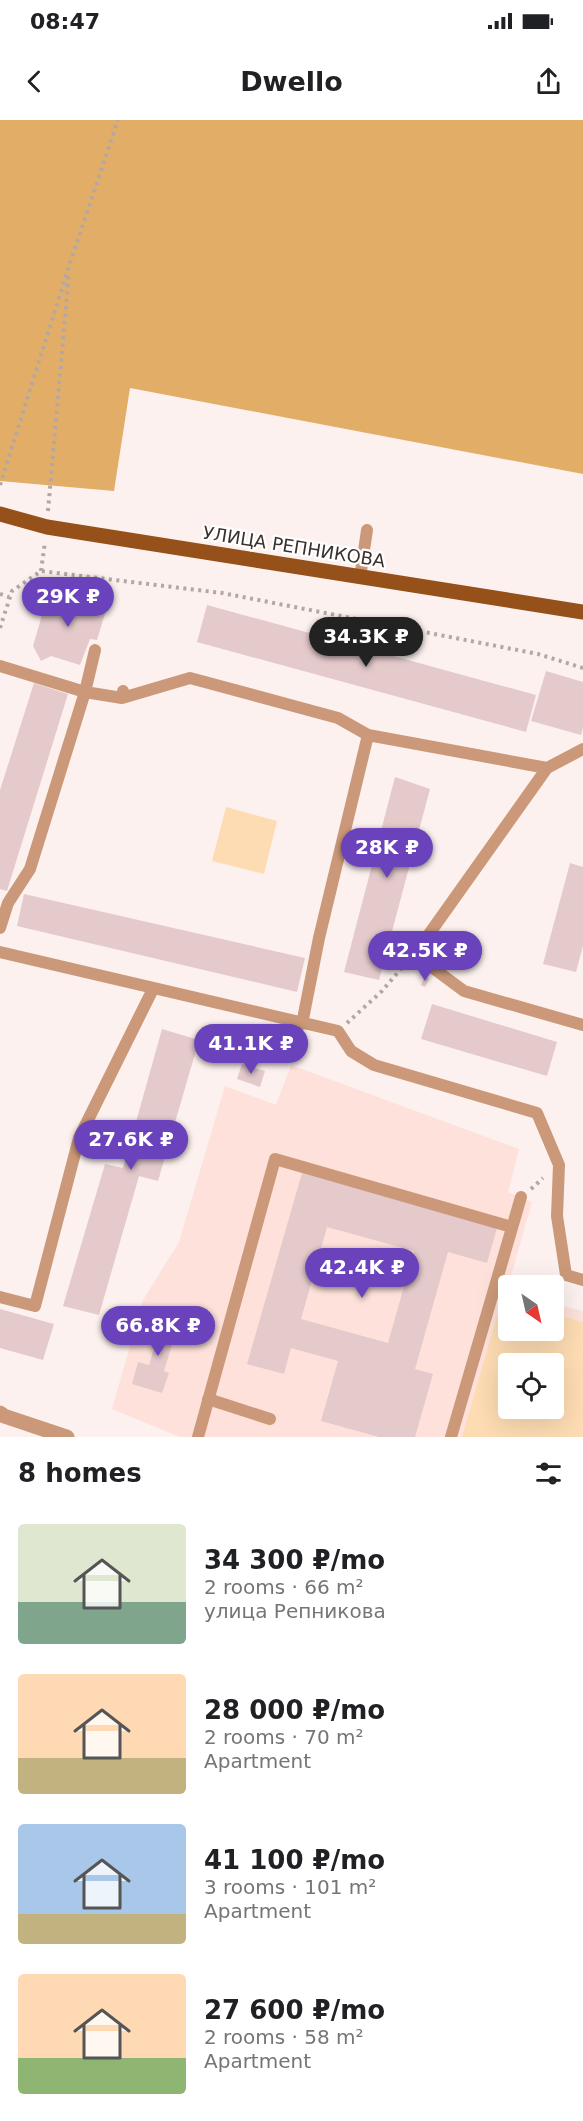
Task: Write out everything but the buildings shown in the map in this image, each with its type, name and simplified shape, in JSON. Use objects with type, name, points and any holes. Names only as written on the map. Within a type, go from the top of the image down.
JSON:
[{"type":"main road","name":"УЛИЦА РЕПНИКОВА","points":[[0,513],[47,527],[583,612]]},
{"type":"street","points":[[1,1419],[67,1437]]},
{"type":"lane","points":[[360,578],[367,530]]},
{"type":"lane","points":[[0,928],[8,903],[30,869],[85,692],[95,650]]},
{"type":"lane","points":[[0,666],[85,692],[123,693],[190,678],[338,717],[368,735],[547,768]]},
{"type":"lane","points":[[302,1024],[319,938],[368,735]]},
{"type":"lane","points":[[583,749],[547,768],[422,944],[429,965],[464,991],[583,1025]]},
{"type":"lane","points":[[0,952],[338,1031],[351,1051],[374,1065],[537,1113],[559,1165],[557,1216],[566,1275],[583,1280]]},
{"type":"lane","points":[[0,1298],[35,1306],[79,1138],[153,989]]},
{"type":"lane","points":[[198,1437],[275,1159],[512,1227]]},
{"type":"lane","points":[[451,1437],[521,1197]]},
{"type":"lane","points":[[208,1399],[270,1419]]},
{"type":"path","points":[[0,485],[118,120]]},
{"type":"path","points":[[41,571],[47,527],[70,263]]},
{"type":"path","points":[[0,628],[12,591],[41,571],[222,593],[538,654],[583,668]]},
{"type":"path","points":[[0,594],[9,597]]},
{"type":"path","points":[[338,1031],[382,991],[422,944]]},
{"type":"path","points":[[521,1197],[559,1165]]},
{"type":"shaded area","points":[[0,120],[583,120],[583,474],[130,388],[114,491],[0,481]]},
{"type":"shaded area","points":[[226,807],[277,821],[264,874],[212,861]]},
{"type":"shaded area","points":[[291,1065],[519,1149],[508,1192],[532,1202],[511,1275],[498,1275],[498,1341],[564,1341],[564,1306],[583,1311],[583,1437],[180,1437],[112,1409],[143,1300],[179,1242],[225,1086],[276,1105]]},
{"type":"shaded area","points":[[498,1312],[498,1341],[564,1341],[564,1317],[583,1322],[583,1437],[462,1437]]}]
